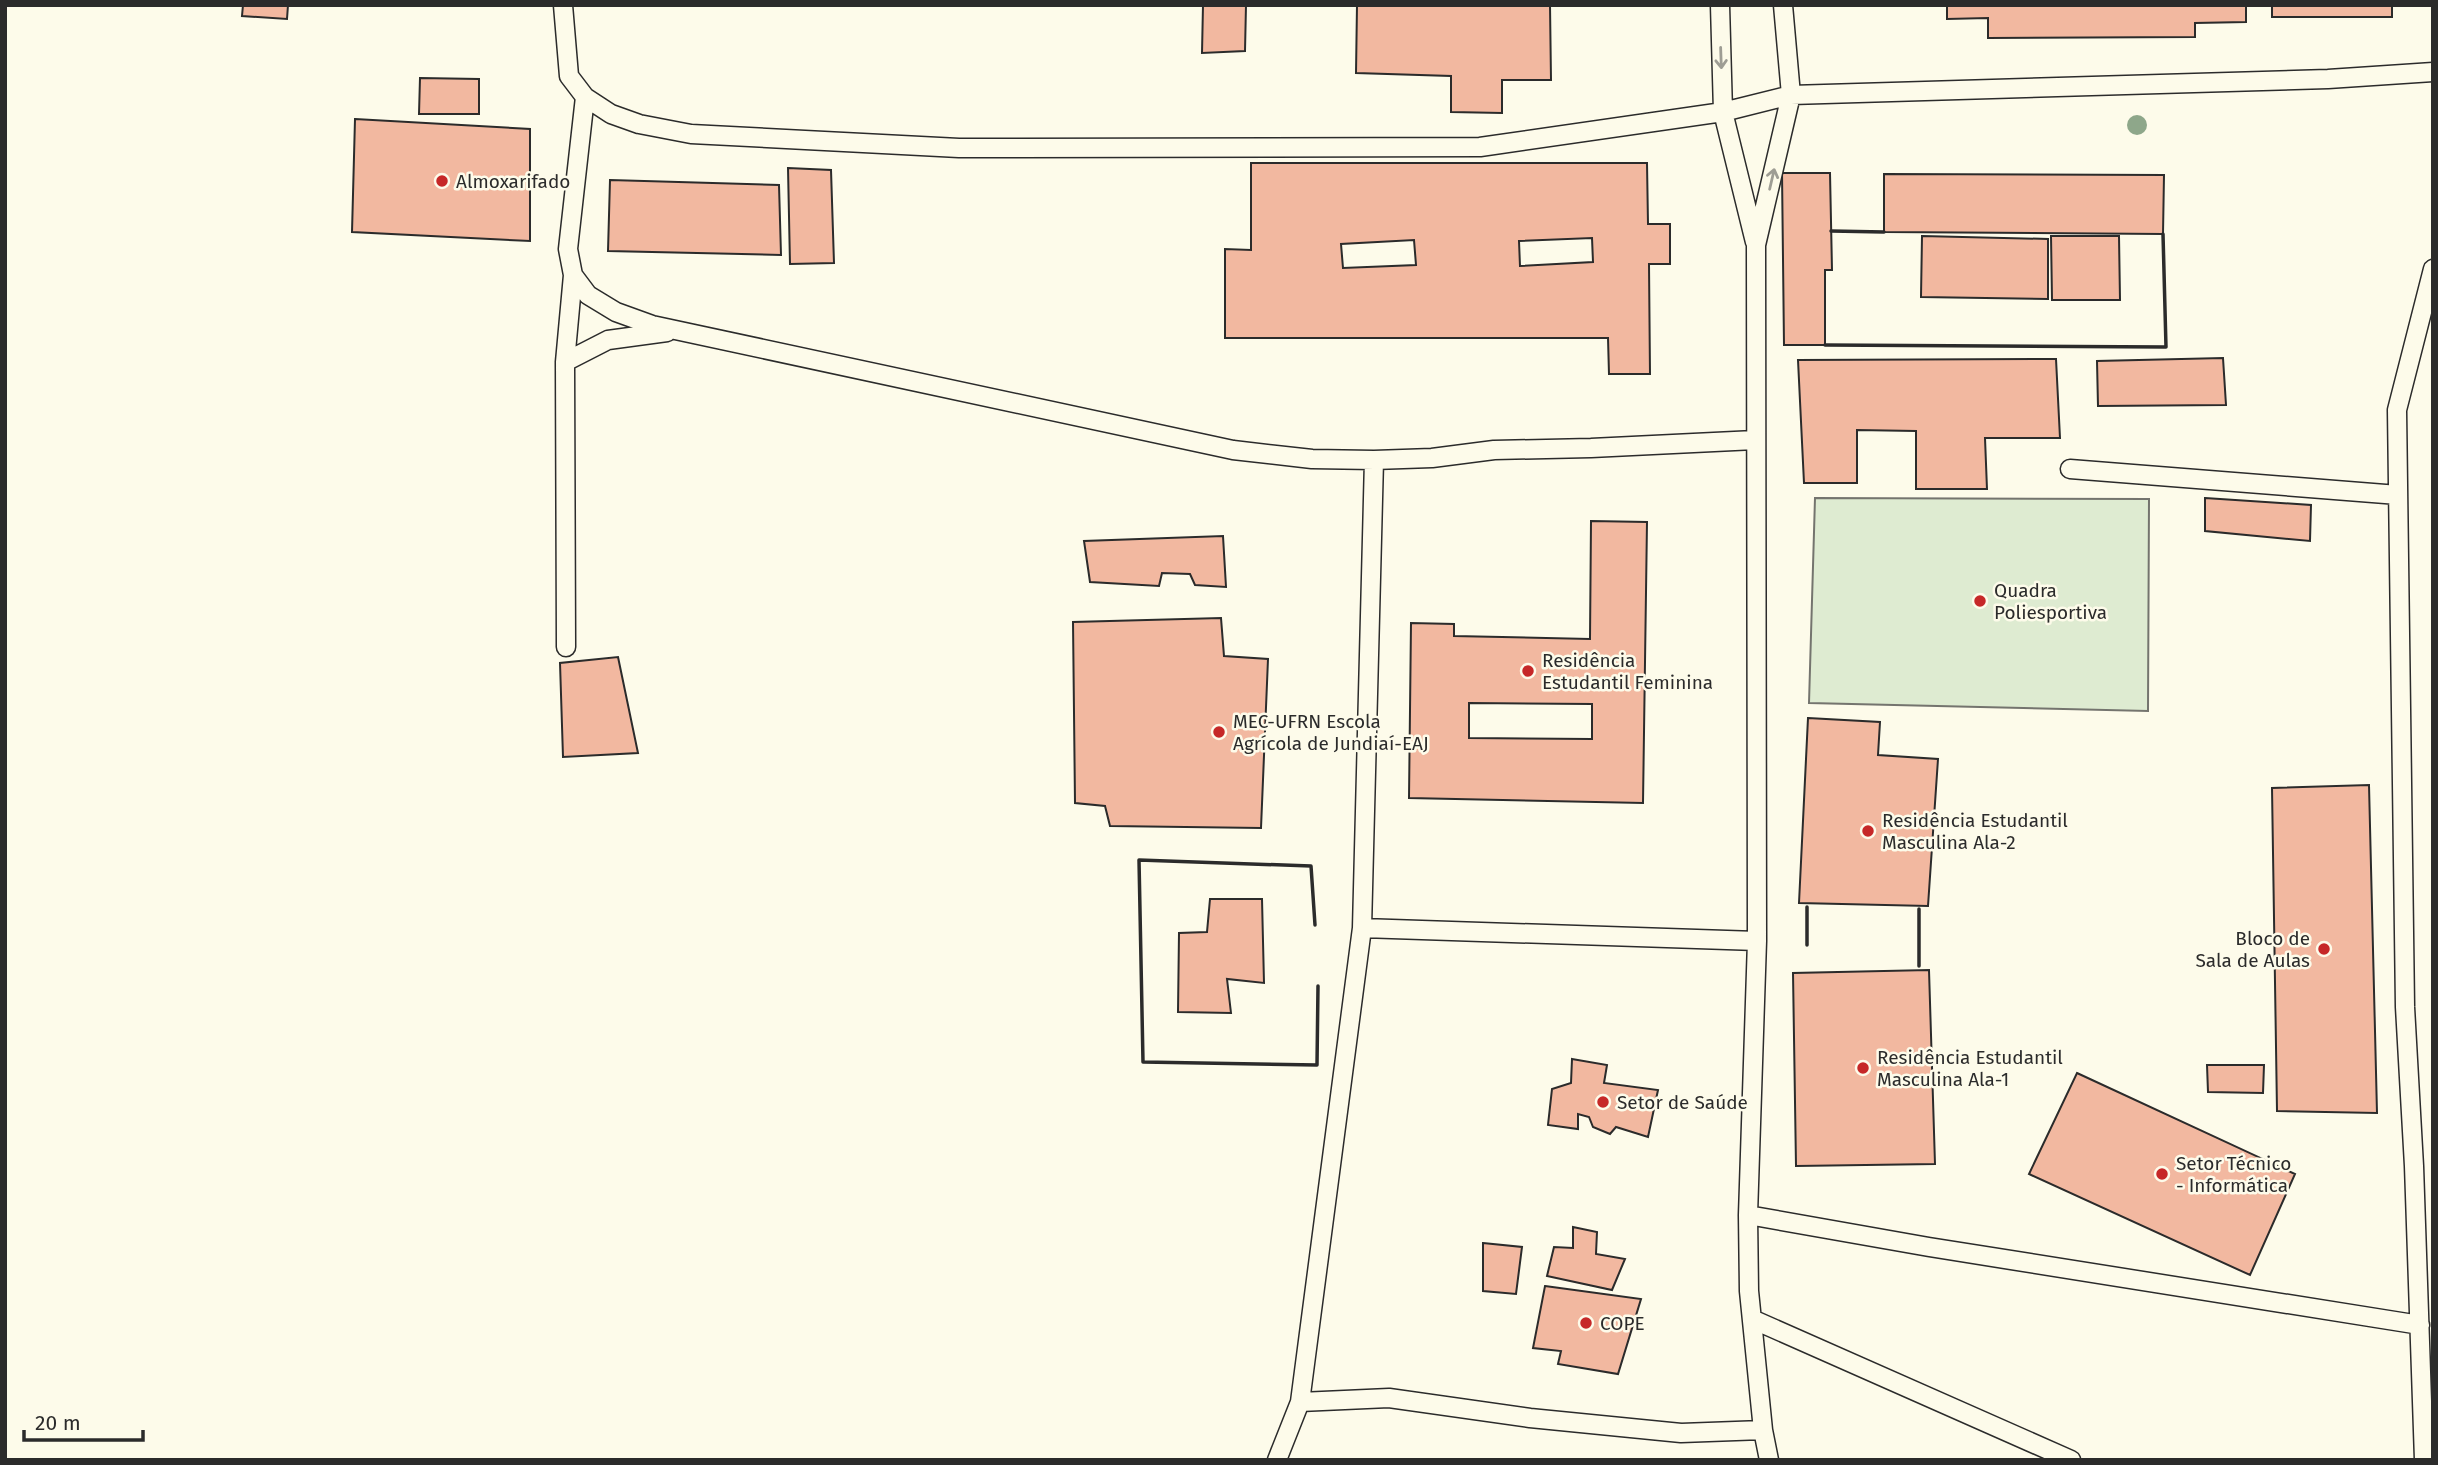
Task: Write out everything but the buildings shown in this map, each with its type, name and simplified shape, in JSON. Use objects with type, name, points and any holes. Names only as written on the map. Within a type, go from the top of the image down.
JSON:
[{"type":"lane","points":[[563,5],[569,76],[585,97],[611,114],[639,124],[691,134],[959,148],[1480,147],[1723,112],[1791,95],[2314,80],[2433,72]]},
{"type":"lane","points":[[1720,5],[1723,112],[1756,245]]},
{"type":"lane","points":[[1769,1460],[1763,1430],[1749,1290],[1748,1215],[1757,941],[1756,245],[1791,95],[1783,5]]},
{"type":"lane","points":[[566,647],[565,362],[573,275],[568,249],[585,97]]},
{"type":"lane","points":[[2424,1460],[2406,1007],[2397,410],[2433,269]]},
{"type":"lane","points":[[573,275],[588,295],[616,312],[652,325],[1233,450],[1312,459],[1374,460],[1432,458],[1494,450],[1755,440]]},
{"type":"lane","points":[[565,362],[608,340],[678,331]]},
{"type":"lane","points":[[1277,1460],[1300,1402],[1362,928],[1374,460]]},
{"type":"lane","points":[[2070,469],[2398,495]]},
{"type":"lane","points":[[1362,928],[1757,941]]},
{"type":"lane","points":[[1748,1215],[1929,1247],[2420,1325]]},
{"type":"lane","points":[[1752,1319],[2071,1460]]},
{"type":"lane","points":[[1300,1402],[1389,1398],[1530,1418],[1681,1433],[1763,1430]]},
{"type":"green space","name":"Quadra Poliesportiva","points":[[1815,498],[2149,499],[2148,711],[1809,703]]},
{"type":"wall","points":[[1831,231],[1884,232]]},
{"type":"wall","points":[[1825,345],[2166,347],[2163,234]]},
{"type":"wall","points":[[1315,925],[1311,866],[1139,860],[1143,1062],[1317,1065],[1318,986]]},
{"type":"wall","points":[[1807,907],[1807,945]]},
{"type":"wall","points":[[1919,909],[1919,966]]},
{"type":"place","name":"Almoxarifado","points":[[442,181]]},
{"type":"place","name":"Quadra Poliesportiva","points":[[1980,601]]},
{"type":"place","name":"Residência Estudantil Feminina","points":[[1528,671]]},
{"type":"place","name":"MEC-UFRN Escola Agrícola de Jundiaí-EAJ","points":[[1219,732]]},
{"type":"place","name":"Residência Estudantil Masculina Ala-2","points":[[1868,831]]},
{"type":"place","name":"Bloco de Sala de Aulas","points":[[2324,949]]},
{"type":"place","name":"Residência Estudantil Masculina Ala-1","points":[[1863,1068]]},
{"type":"place","name":"Setor de Saúde","points":[[1603,1102]]},
{"type":"place","name":"Setor Técnico - Informática","points":[[2162,1174]]},
{"type":"place","name":"COPE","points":[[1586,1323]]}]
